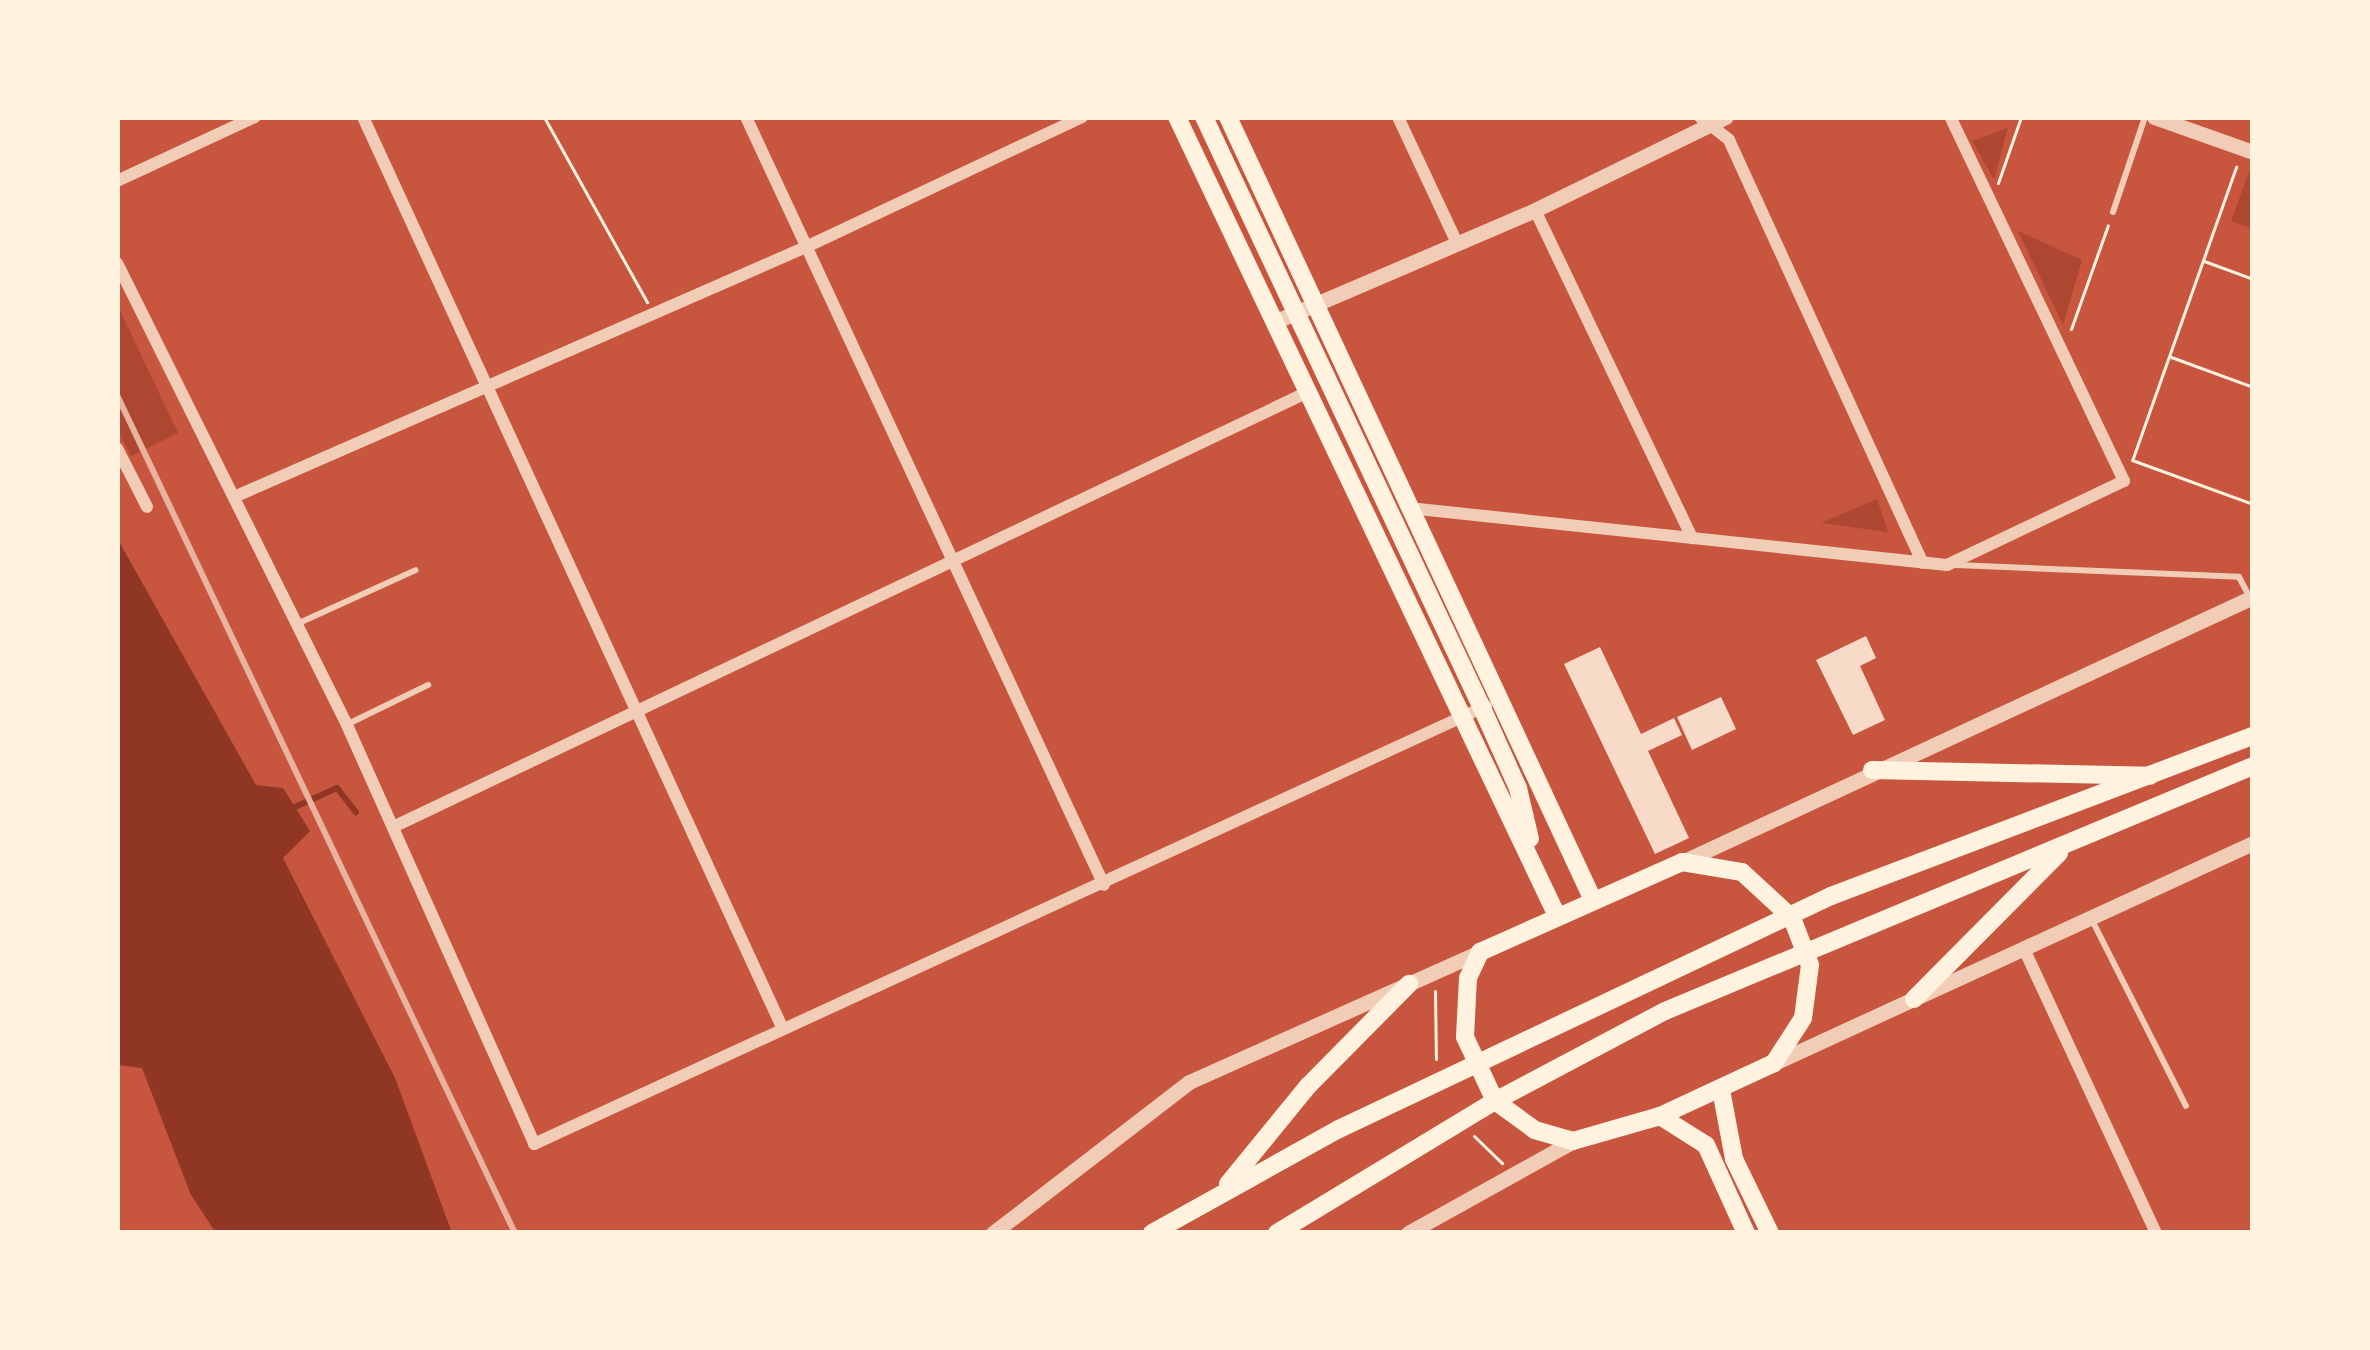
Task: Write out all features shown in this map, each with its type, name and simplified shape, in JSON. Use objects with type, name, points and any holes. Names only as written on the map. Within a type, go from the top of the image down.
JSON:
[{"type":"main road","points":[[1177,117],[1557,916]]},
{"type":"main road","points":[[1204,117],[1296,314],[1399,507]]},
{"type":"main road","points":[[1228,117],[1490,704],[1593,900]]},
{"type":"main road","points":[[1490,704],[1518,788],[1538,875]]},
{"type":"main road","points":[[1152,1233],[1221,1192],[1476,1065],[1888,873],[2161,776],[2253,736]]},
{"type":"main road","points":[[1277,1233],[1496,1101],[1665,1011],[2253,766]]},
{"type":"main road","points":[[1872,770],[2161,776]]},
{"type":"main road","points":[[1518,788],[1578,867]]},
{"type":"main road","points":[[1914,998],[2066,846]]},
{"type":"main road","points":[[1682,862],[1742,872],[1792,918],[1810,965],[1803,1018],[1774,1063],[1660,1116],[1573,1141],[1535,1130],[1496,1101],[1476,1065],[1463,1007],[1480,952],[1682,862]]},
{"type":"main road","points":[[1221,1192],[1308,1086],[1409,984]]},
{"type":"main road","points":[[1720,1090],[1734,1159],[1770,1233]]},
{"type":"main road","points":[[1660,1116],[1706,1145],[1746,1233]]},
{"type":"street","points":[[117,181],[255,117]]},
{"type":"street","points":[[364,117],[781,1024]]},
{"type":"street","points":[[746,117],[1104,885]]},
{"type":"street","points":[[234,497],[806,247],[1082,117]]},
{"type":"street","points":[[1398,117],[1457,243]]},
{"type":"street","points":[[1274,322],[1535,210],[1705,121],[1726,117]]},
{"type":"street","points":[[1399,507],[1947,565],[2124,481],[1950,117]]},
{"type":"street","points":[[2150,117],[2248,150]]},
{"type":"street","points":[[1705,121],[1729,140],[1923,563]]},
{"type":"street","points":[[1535,210],[1692,538]]},
{"type":"street","points":[[117,263],[347,725],[534,1144],[781,1024],[1104,885],[1490,704]]},
{"type":"street","points":[[393,827],[1308,392]]},
{"type":"street","points":[[117,448],[147,507]]},
{"type":"street","points":[[1682,862],[1872,770],[2252,598]]},
{"type":"street","points":[[1774,1063],[2253,843]]},
{"type":"street","points":[[2025,951],[2156,1233]]},
{"type":"street","points":[[993,1233],[1189,1082],[1480,952]]},
{"type":"street","points":[[1408,1233],[1573,1141]]},
{"type":"lane","points":[[2113,212],[2150,117]]},
{"type":"lane","points":[[1947,565],[2240,577],[2252,598]]},
{"type":"lane","points":[[296,624],[416,570]]},
{"type":"lane","points":[[347,725],[428,685]]},
{"type":"lane","points":[[2092,919],[2186,1106]]},
{"type":"path","points":[[544,117],[653,314]]},
{"type":"path","points":[[1992,201],[2021,117]]},
{"type":"path","points":[[2124,481],[2248,150]]},
{"type":"path","points":[[2063,352],[2113,212]]},
{"type":"path","points":[[2204,261],[2253,279]]},
{"type":"path","points":[[2169,357],[2253,387]]},
{"type":"path","points":[[2132,460],[2253,504]]},
{"type":"shaded area","points":[[2008,128],[1994,179],[1972,141]]},
{"type":"shaded area","points":[[2249,172],[2253,174],[2253,229],[2231,221]]},
{"type":"shaded area","points":[[2018,231],[2082,260],[2063,325]]},
{"type":"shaded area","points":[[117,304],[178,433],[131,456],[117,429]]},
{"type":"shaded area","points":[[1877,499],[1888,532],[1821,523]]},
{"type":"shaded area","points":[[117,538],[256,785],[283,788],[310,831],[283,858],[395,1078],[452,1233],[216,1233],[191,1195],[142,1068],[117,1065]]},
{"type":"building","points":[[1866,636],[1876,658],[1860,666],[1885,720],[1853,735],[1816,660]]},
{"type":"building","points":[[1600,647],[1641,734],[1674,718],[1682,735],[1648,751],[1689,838],[1655,854],[1564,664]]},
{"type":"building","points":[[1721,697],[1736,729],[1692,750],[1677,717]]},
{"type":"waterway","points":[[295,807],[337,788],[356,812]]},
{"type":"railway","points":[[117,395],[515,1233]]}]
